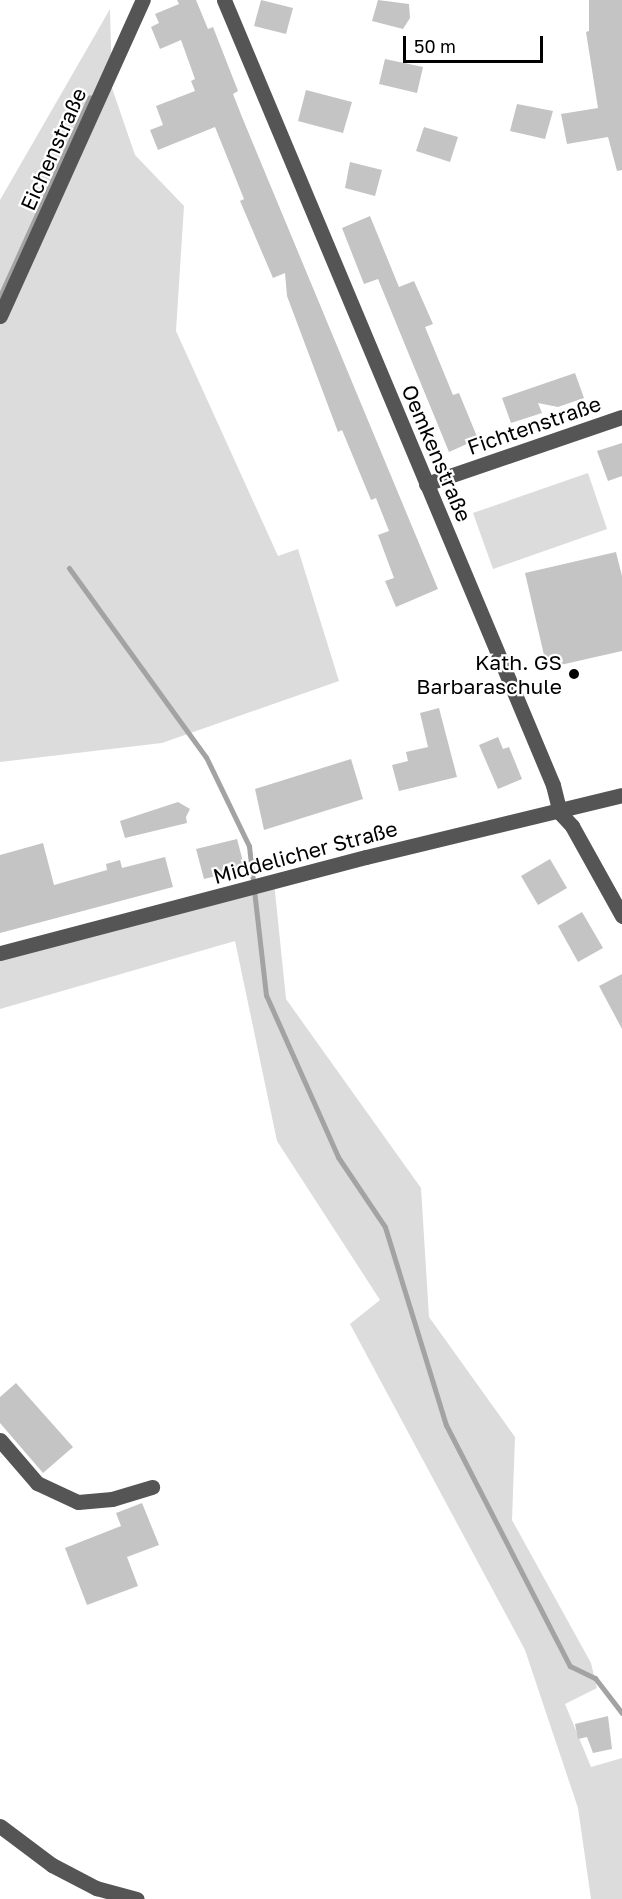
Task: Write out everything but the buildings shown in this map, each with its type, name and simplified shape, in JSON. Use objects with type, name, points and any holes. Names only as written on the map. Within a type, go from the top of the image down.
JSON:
[{"type":"street","name":"Eichenstraße","points":[[0,316],[144,0]]},
{"type":"street","name":"Oemkenstraße","points":[[224,0],[553,785],[560,813],[572,826],[622,916]]},
{"type":"street","name":"Fichtenstraße","points":[[426,484],[622,417]]},
{"type":"street","name":"Middelicher Straße","points":[[0,952],[366,856],[560,813],[622,795]]},
{"type":"street","points":[[0,1440],[37,1483],[78,1502],[112,1499],[152,1486]]},
{"type":"street","points":[[0,1826],[52,1865],[96,1888],[137,1899]]},
{"type":"shaded area","points":[[110,9],[112,88],[135,155],[184,206],[176,331],[278,556],[298,549],[339,681],[162,743],[0,762],[0,200]]},
{"type":"shaded area","points":[[588,473],[607,529],[493,569],[473,513]]},
{"type":"shaded area","points":[[274,882],[286,999],[421,1188],[429,1317],[515,1437],[512,1520],[591,1663],[597,1688],[565,1704],[591,1767],[622,1758],[622,1899],[591,1899],[578,1808],[525,1650],[350,1324],[380,1300],[277,1141],[235,941],[0,1009],[0,953]]},
{"type":"waterway","points":[[0,296],[90,97]]},
{"type":"waterway","points":[[69,568],[206,757],[249,846],[266,995],[338,1157],[385,1227],[446,1425],[570,1666],[595,1678],[622,1713]]},
{"type":"place","name":"Kath. GS Barbaraschule","points":[[574,674]]}]
